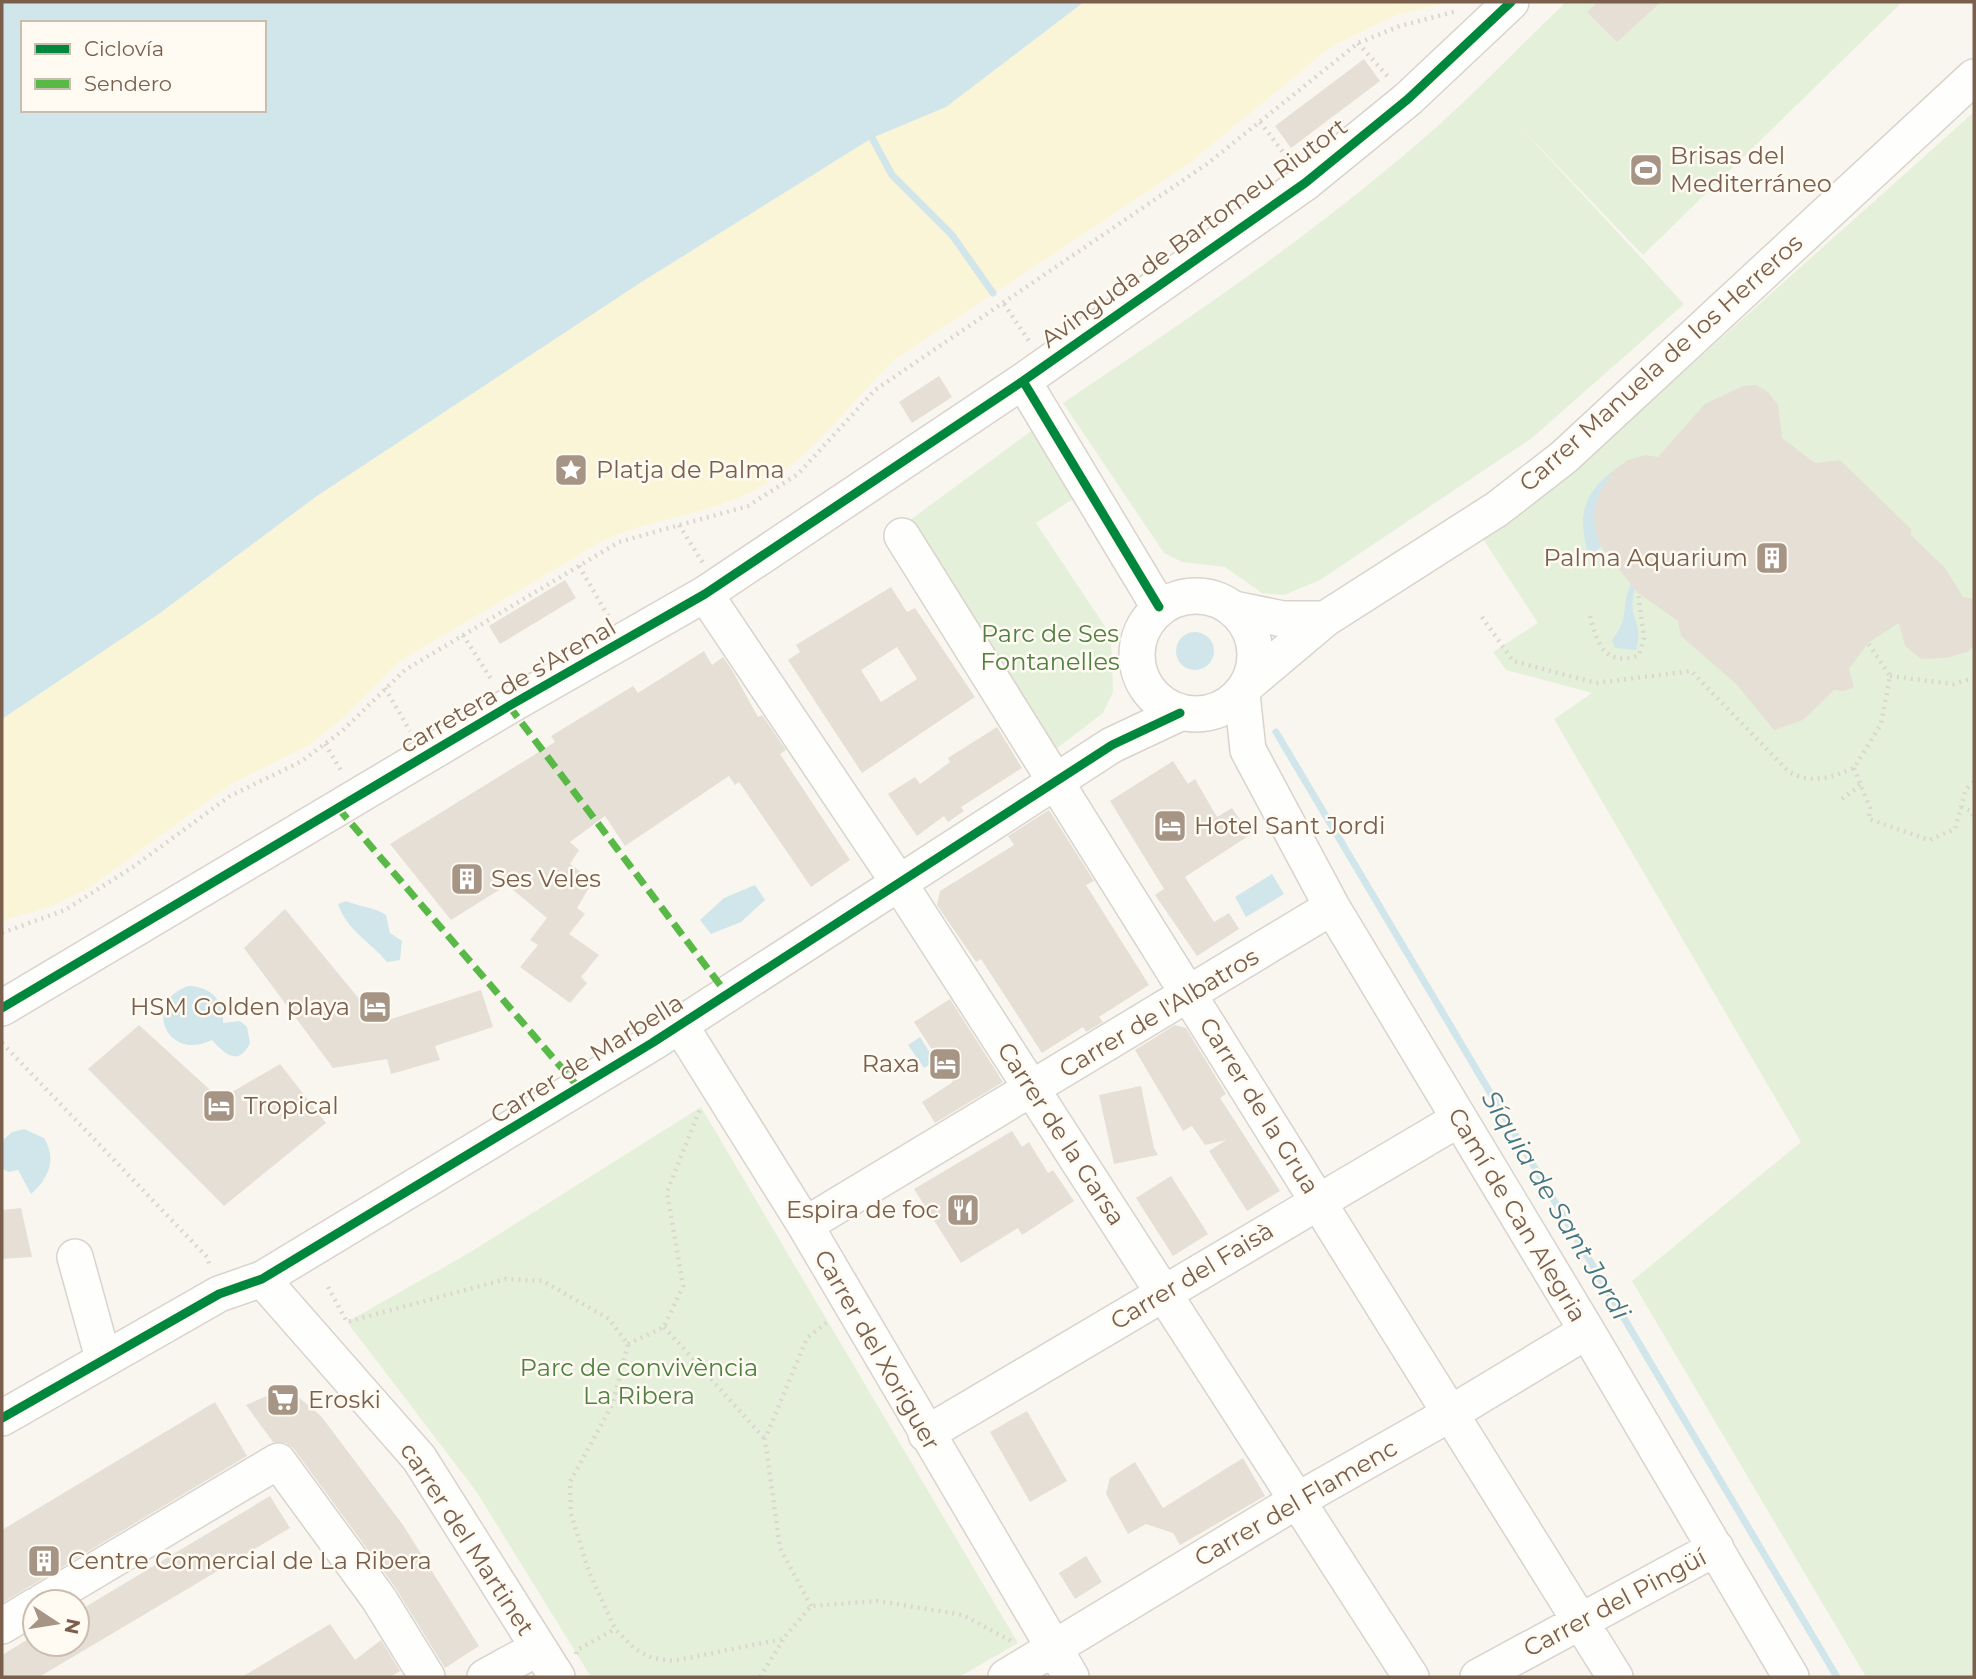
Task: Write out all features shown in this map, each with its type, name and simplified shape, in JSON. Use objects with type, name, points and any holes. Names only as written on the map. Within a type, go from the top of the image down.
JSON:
[{"type":"street","name":"Avinguda de Bartomeu Riutort","points":[[1034,373],[1306,183],[1408,99],[1511,2]]},
{"type":"street","name":"Carrer Manuela de los Herreros","points":[[1245,688],[1325,618],[1497,509],[1564,457],[1974,77]]},
{"type":"street","points":[[1034,373],[1159,607]]},
{"type":"street","name":"carretera de s'Arenal","points":[[2,1008],[424,756],[711,589],[1034,373]]},
{"type":"street","name":"Carrer de la Grua","points":[[902,536],[1054,783],[1319,1200],[1448,1415],[1615,1677]]},
{"type":"street","name":"Carrer de la Garsa","points":[[711,589],[1411,1677]]},
{"type":"street","points":[[1248,750],[1223,730],[1167,708],[1151,695],[1138,671],[1136,652],[1143,626],[1159,607],[1194,595],[1206,596],[1234,608],[1283,619],[1325,618]]},
{"type":"street","points":[[1234,608],[1252,634],[1255,660],[1245,688],[1248,750]]},
{"type":"street","name":"Carrer de Marbella","points":[[1112,745],[1129,712],[1138,671]]},
{"type":"street","points":[[1185,714],[1218,711],[1245,688]]},
{"type":"street","name":"Carrer de Marbella","points":[[2,1418],[219,1294],[262,1279],[680,1025],[1112,745],[1185,714]]},
{"type":"street","name":"Camí de Can Alegria","points":[[1248,750],[1332,907],[1791,1677]]},
{"type":"street","name":"Carrer de l'Albatros","points":[[805,1225],[1332,907]]},
{"type":"street","name":"Carrer del Xoriguer","points":[[680,1025],[805,1225],[1054,1650]]},
{"type":"street","name":"Carrer del Faisà","points":[[926,1434],[1459,1119]]},
{"type":"street","points":[[75,1257],[103,1358]]},
{"type":"street","name":"carrer del Martinet","points":[[262,1279],[419,1458],[538,1648],[566,1669]]},
{"type":"street","name":"Carrer del Flamenc","points":[[1006,1677],[1298,1500],[1448,1415],[1587,1331]]},
{"type":"street","points":[[65,1588],[278,1461],[379,1599],[427,1677]]},
{"type":"street","name":"Carrer del Pingüí","points":[[1478,1677],[1716,1548]]},
{"type":"street","points":[[2,1626],[21,1614]]},
{"type":"street","points":[[485,1677],[538,1648]]},
{"type":"path","points":[[2,933],[65,911],[133,867],[230,796],[302,761],[342,731],[405,670],[618,542],[748,506],[798,474],[875,390],[1207,163],[1358,43],[1400,26],[1461,10]]},
{"type":"path","points":[[1358,43],[1408,99]]},
{"type":"path","points":[[1260,122],[1306,183]]},
{"type":"path","points":[[1004,304],[1034,373]]},
{"type":"path","points":[[679,525],[711,589]]},
{"type":"path","points":[[579,566],[623,642]]},
{"type":"path","points":[[1590,616],[1597,644],[1610,655],[1627,659],[1639,655],[1644,638],[1638,593]]},
{"type":"path","points":[[1482,617],[1513,662],[1596,683],[1691,671],[1788,771],[1814,780],[1854,768],[1881,724],[1890,676],[1868,643]]},
{"type":"path","points":[[463,635],[509,706]]},
{"type":"path","points":[[1890,676],[1953,684],[1974,678]]},
{"type":"path","points":[[385,688],[424,756]]},
{"type":"path","points":[[1854,768],[1870,808],[1869,819],[1929,840],[1955,829],[1966,789],[1974,782]]},
{"type":"path","points":[[1843,799],[1860,785]]},
{"type":"path","points":[[1961,807],[1971,811],[1974,818]]},
{"type":"path","points":[[2,1043],[207,1256],[219,1294]]},
{"type":"path","points":[[628,1344],[664,1326],[683,1286],[667,1192],[701,1107],[722,1092]]},
{"type":"path","points":[[328,1287],[347,1322],[506,1279],[543,1281],[609,1319],[628,1344]]},
{"type":"path","points":[[811,1606],[780,1548],[765,1438],[807,1338],[829,1320],[852,1308]]},
{"type":"path","points":[[664,1326],[765,1438]]},
{"type":"path","points":[[628,1344],[614,1403],[570,1482],[571,1514],[589,1572],[615,1629],[635,1649],[652,1658],[673,1661],[783,1639]]},
{"type":"path","points":[[760,1677],[783,1639],[811,1606],[878,1601],[963,1615],[1003,1639],[1054,1650]]},
{"type":"path","points":[[566,1669],[577,1650],[615,1629]]},
{"type":"green space","points":[[1566,2],[1902,2],[1643,255],[1521,128],[1684,304],[1532,438],[1320,580],[1284,595],[1262,593],[1225,567],[1182,562],[1164,553],[1063,403],[1209,304],[1350,199],[1440,124]]},
{"type":"green space","points":[[1974,112],[1974,1677],[1866,1677],[1632,1281],[1801,1142],[1554,719],[1592,693],[1506,670],[1493,652],[1538,623],[1481,536],[1585,460]]},
{"type":"green space","name":"Parc de Ses Fontanelles","points":[[1041,424],[1082,493],[1036,523],[1110,634],[1113,692],[1103,713],[1048,755],[906,523]]},
{"type":"green space","name":"Parc de convivència La Ribera","points":[[701,1107],[1018,1643],[959,1677],[591,1677],[476,1491],[347,1322],[469,1253]]},
{"type":"sand","name":"Platja de Palma","points":[[1084,2],[1450,2],[1396,15],[1332,46],[1187,165],[894,360],[804,455],[762,486],[721,504],[635,529],[601,542],[400,661],[342,719],[309,745],[231,784],[89,888],[52,906],[2,921],[2,719],[160,613],[317,496],[640,283],[872,138],[946,107]]},
{"type":"shaded area","points":[[2,2],[1084,2],[946,107],[872,138],[640,283],[317,496],[160,613],[2,719]]},
{"type":"shaded area","points":[[1614,470],[1597,507],[1596,526],[1601,547],[1589,557],[1583,531],[1588,498]]},
{"type":"shaded area","points":[[1631,584],[1635,589],[1633,607],[1638,633],[1636,650],[1615,648],[1612,640],[1621,624]]},
{"type":"shaded area","points":[[1195,632],[1208,638],[1214,651],[1208,664],[1195,670],[1182,664],[1176,651],[1182,638]]},
{"type":"shaded area","points":[[1272,874],[1284,894],[1246,917],[1235,897]]},
{"type":"shaded area","points":[[755,885],[765,900],[741,922],[711,934],[700,920],[724,898]]},
{"type":"shaded area","points":[[346,901],[386,915],[390,933],[402,941],[400,960],[387,962],[353,929],[338,904]]},
{"type":"shaded area","points":[[189,986],[204,989],[215,997],[221,1008],[223,1023],[240,1021],[247,1027],[250,1043],[241,1055],[231,1056],[212,1040],[196,1045],[182,1043],[172,1037],[165,1027],[163,1015],[166,1004],[175,993]]},
{"type":"shaded area","points":[[920,1037],[935,1061],[924,1068],[908,1045]]},
{"type":"shaded area","points":[[24,1129],[44,1138],[50,1153],[46,1175],[31,1194],[18,1170],[8,1172],[2,1168],[2,1141],[12,1132]]},
{"type":"building","points":[[1597,2],[1661,2],[1617,42],[1587,12]]},
{"type":"building","points":[[1364,59],[1380,81],[1291,148],[1275,126]]},
{"type":"building","points":[[939,376],[952,397],[912,423],[899,402]]},
{"type":"building","name":"Palma Aquarium","points":[[1756,385],[1768,392],[1778,405],[1782,438],[1815,463],[1840,460],[1911,529],[1911,535],[1945,568],[1963,597],[1974,599],[1974,646],[1967,652],[1946,658],[1921,659],[1905,646],[1899,623],[1868,643],[1849,669],[1854,687],[1844,691],[1834,690],[1803,720],[1774,730],[1736,684],[1681,636],[1678,621],[1638,593],[1601,547],[1595,530],[1594,511],[1600,492],[1614,470],[1628,460],[1645,455],[1658,457],[1705,404],[1743,386]]},
{"type":"building","points":[[565,580],[576,598],[500,644],[489,626]]},
{"type":"building","points":[[891,587],[907,612],[915,608],[975,697],[862,773],[788,660],[800,652],[796,645]],"holes":[[[897,647],[917,679],[881,702],[861,670]]]},
{"type":"building","points":[[704,651],[712,665],[723,657],[758,717],[762,715],[786,750],[780,754],[850,860],[811,887],[739,782],[735,785],[729,776],[625,846],[605,816],[570,842],[579,850],[570,864],[593,881],[577,908],[585,914],[569,934],[599,955],[581,977],[587,983],[570,1003],[520,967],[538,945],[530,940],[547,918],[507,885],[451,920],[390,844],[555,742],[551,736],[633,686],[638,693]]},
{"type":"building","points":[[997,727],[1022,768],[961,807],[964,811],[948,822],[944,816],[917,836],[888,794],[915,777],[920,784],[950,762],[948,758]]},
{"type":"building","points":[[1173,761],[1188,784],[1195,779],[1217,817],[1232,808],[1250,835],[1185,877],[1214,922],[1229,913],[1239,929],[1197,956],[1155,895],[1164,889],[1110,801]]},
{"type":"building","points":[[1049,810],[1094,881],[1086,885],[1149,985],[1099,1017],[1103,1022],[1086,1032],[1083,1027],[1042,1053],[981,959],[976,962],[937,905],[940,891],[1014,845],[1008,836]]},
{"type":"building","points":[[285,909],[379,1023],[481,990],[493,1027],[435,1046],[440,1060],[391,1074],[387,1059],[333,1068],[244,948]]},
{"type":"building","points":[[950,999],[1003,1082],[935,1123],[922,1102],[953,1082],[914,1022]]},
{"type":"building","points":[[139,1025],[220,1099],[280,1064],[326,1123],[224,1206],[88,1069]]},
{"type":"building","points":[[1175,1025],[1186,1028],[1226,1094],[1220,1098],[1280,1191],[1247,1211],[1209,1151],[1226,1140],[1205,1145],[1192,1126],[1183,1131],[1135,1050]]},
{"type":"building","points":[[1141,1086],[1154,1148],[1158,1155],[1114,1164],[1099,1095]]},
{"type":"building","points":[[1012,1131],[1022,1147],[1029,1142],[1048,1173],[1053,1170],[1074,1201],[1022,1235],[1018,1228],[961,1263],[914,1189]]},
{"type":"building","points":[[1171,1176],[1208,1234],[1173,1256],[1136,1198]]},
{"type":"building","points":[[21,1208],[32,1257],[2,1259],[2,1210]]},
{"type":"building","points":[[276,1392],[296,1395],[321,1416],[403,1525],[479,1646],[445,1668],[395,1587],[294,1449],[286,1443],[273,1442],[246,1405]]},
{"type":"building","points":[[215,1402],[247,1456],[27,1588],[21,1588],[21,1592],[2,1603],[2,1530]]},
{"type":"building","points":[[1027,1411],[1067,1481],[1030,1502],[990,1432]]},
{"type":"building","points":[[1243,1458],[1265,1496],[1180,1545],[1173,1533],[1146,1524],[1128,1534],[1106,1494],[1110,1478],[1135,1462],[1163,1508]]},
{"type":"building","points":[[270,1496],[290,1528],[91,1646],[91,1604]]},
{"type":"building","points":[[1086,1556],[1102,1582],[1075,1599],[1059,1573]]},
{"type":"building","points":[[330,1624],[355,1660],[381,1640],[400,1671],[390,1677],[242,1677]]},
{"type":"building","points":[[21,1643],[21,1658],[71,1658],[39,1677],[2,1677],[2,1655]]},
{"type":"waterway","name":"Síquia de Sant Jordi","points":[[872,138],[892,175],[952,235],[993,293]]},
{"type":"waterway","name":"Síquia de Sant Jordi","points":[[1276,732],[1837,1677]]},
{"type":"marked path","points":[[509,706],[727,994]]},
{"type":"marked path","points":[[338,808],[579,1088]]},
{"type":"cycle path","points":[[2,1008],[509,706],[705,594],[1023,381],[1305,183],[1408,99],[1511,2]]},
{"type":"cycle path","points":[[1023,381],[1159,607]]},
{"type":"cycle path","points":[[2,1418],[219,1294],[262,1279],[652,1043],[1112,745],[1180,713]]},
{"type":"place","name":"Brisas del Mediterráneo","points":[[1646,170]]},
{"type":"place","name":"Platja de Palma","points":[[571,470]]},
{"type":"place","name":"Palma Aquarium","points":[[1772,558]]},
{"type":"place","name":"Hotel Sant Jordi","points":[[1170,826]]},
{"type":"place","name":"Ses Veles","points":[[467,879]]},
{"type":"place","name":"HSM Golden playa","points":[[375,1007]]},
{"type":"place","name":"Raxa","points":[[945,1064]]},
{"type":"place","name":"Tropical","points":[[219,1106]]},
{"type":"place","name":"Espira de foc","points":[[963,1210]]},
{"type":"place","name":"Eroski","points":[[283,1400]]},
{"type":"place","name":"Centre Comercial de La Ribera","points":[[44,1561]]}]
